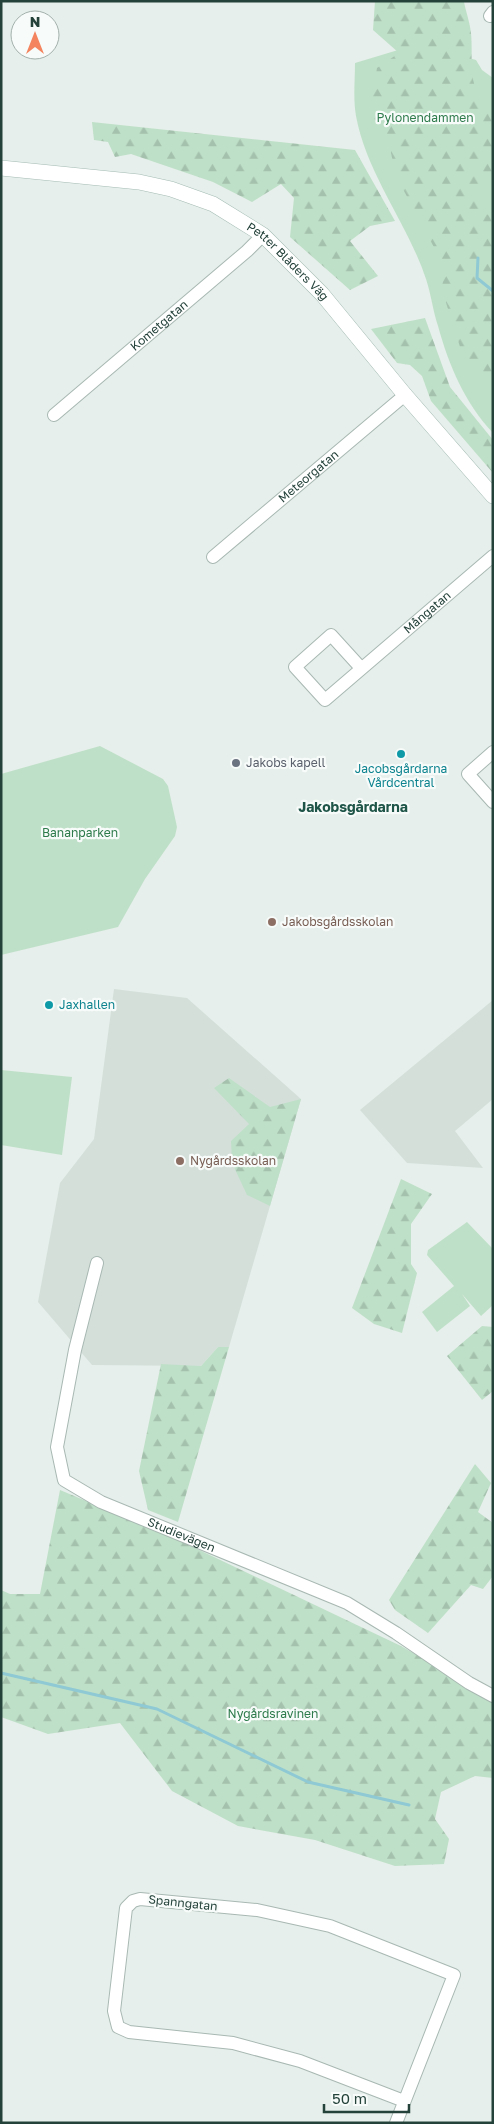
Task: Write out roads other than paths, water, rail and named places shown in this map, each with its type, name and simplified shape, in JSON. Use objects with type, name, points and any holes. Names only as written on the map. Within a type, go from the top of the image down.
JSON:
[{"type":"street","name":"Petter Blåders Väg","points":[[1,168],[139,182],[172,189],[213,204],[263,235],[322,294],[405,395],[493,496]]},
{"type":"street","name":"Kometgatan","points":[[54,415],[247,251],[263,235]]},
{"type":"street","name":"Meteorgatan","points":[[213,557],[405,395]]},
{"type":"street","name":"Mångatan","points":[[361,668],[331,635],[295,667],[325,700],[493,556]]},
{"type":"street","points":[[493,752],[468,774],[493,802]]},
{"type":"street","name":"Studievägen","points":[[97,1263],[75,1350],[57,1447],[64,1480],[100,1502],[347,1603],[396,1633],[469,1683],[493,1696]]},
{"type":"street","name":"Spanngatan","points":[[396,2123],[454,1975],[330,1926],[257,1910],[140,1899],[133,1901],[126,1908],[114,2012],[118,2027],[129,2032],[233,2043],[300,2060],[404,2101]]},
{"type":"waterway","points":[[478,258],[477,278],[493,291]]},
{"type":"waterway","points":[[1,1673],[157,1709],[308,1782],[409,1805]]},
{"type":"place","name":"Jacobsgårdarna Vårdcentral","points":[[401,754]]},
{"type":"place","name":"Jakobs kapell","points":[[236,763]]},
{"type":"place","name":"Jakobsgårdsskolan","points":[[272,922]]},
{"type":"place","name":"Jaxhallen","points":[[49,1005]]},
{"type":"place","name":"Nygårdsskolan","points":[[180,1161]]},
{"type":"district","name":"Jakobsgårdarna","points":[[353,807]]},
{"type":"park label","name":"Pylonendammen","points":[[425,118]]},
{"type":"park label","name":"Bananparken","points":[[80,833]]},
{"type":"park label","name":"Nygårdsravinen","points":[[273,1714]]}]
